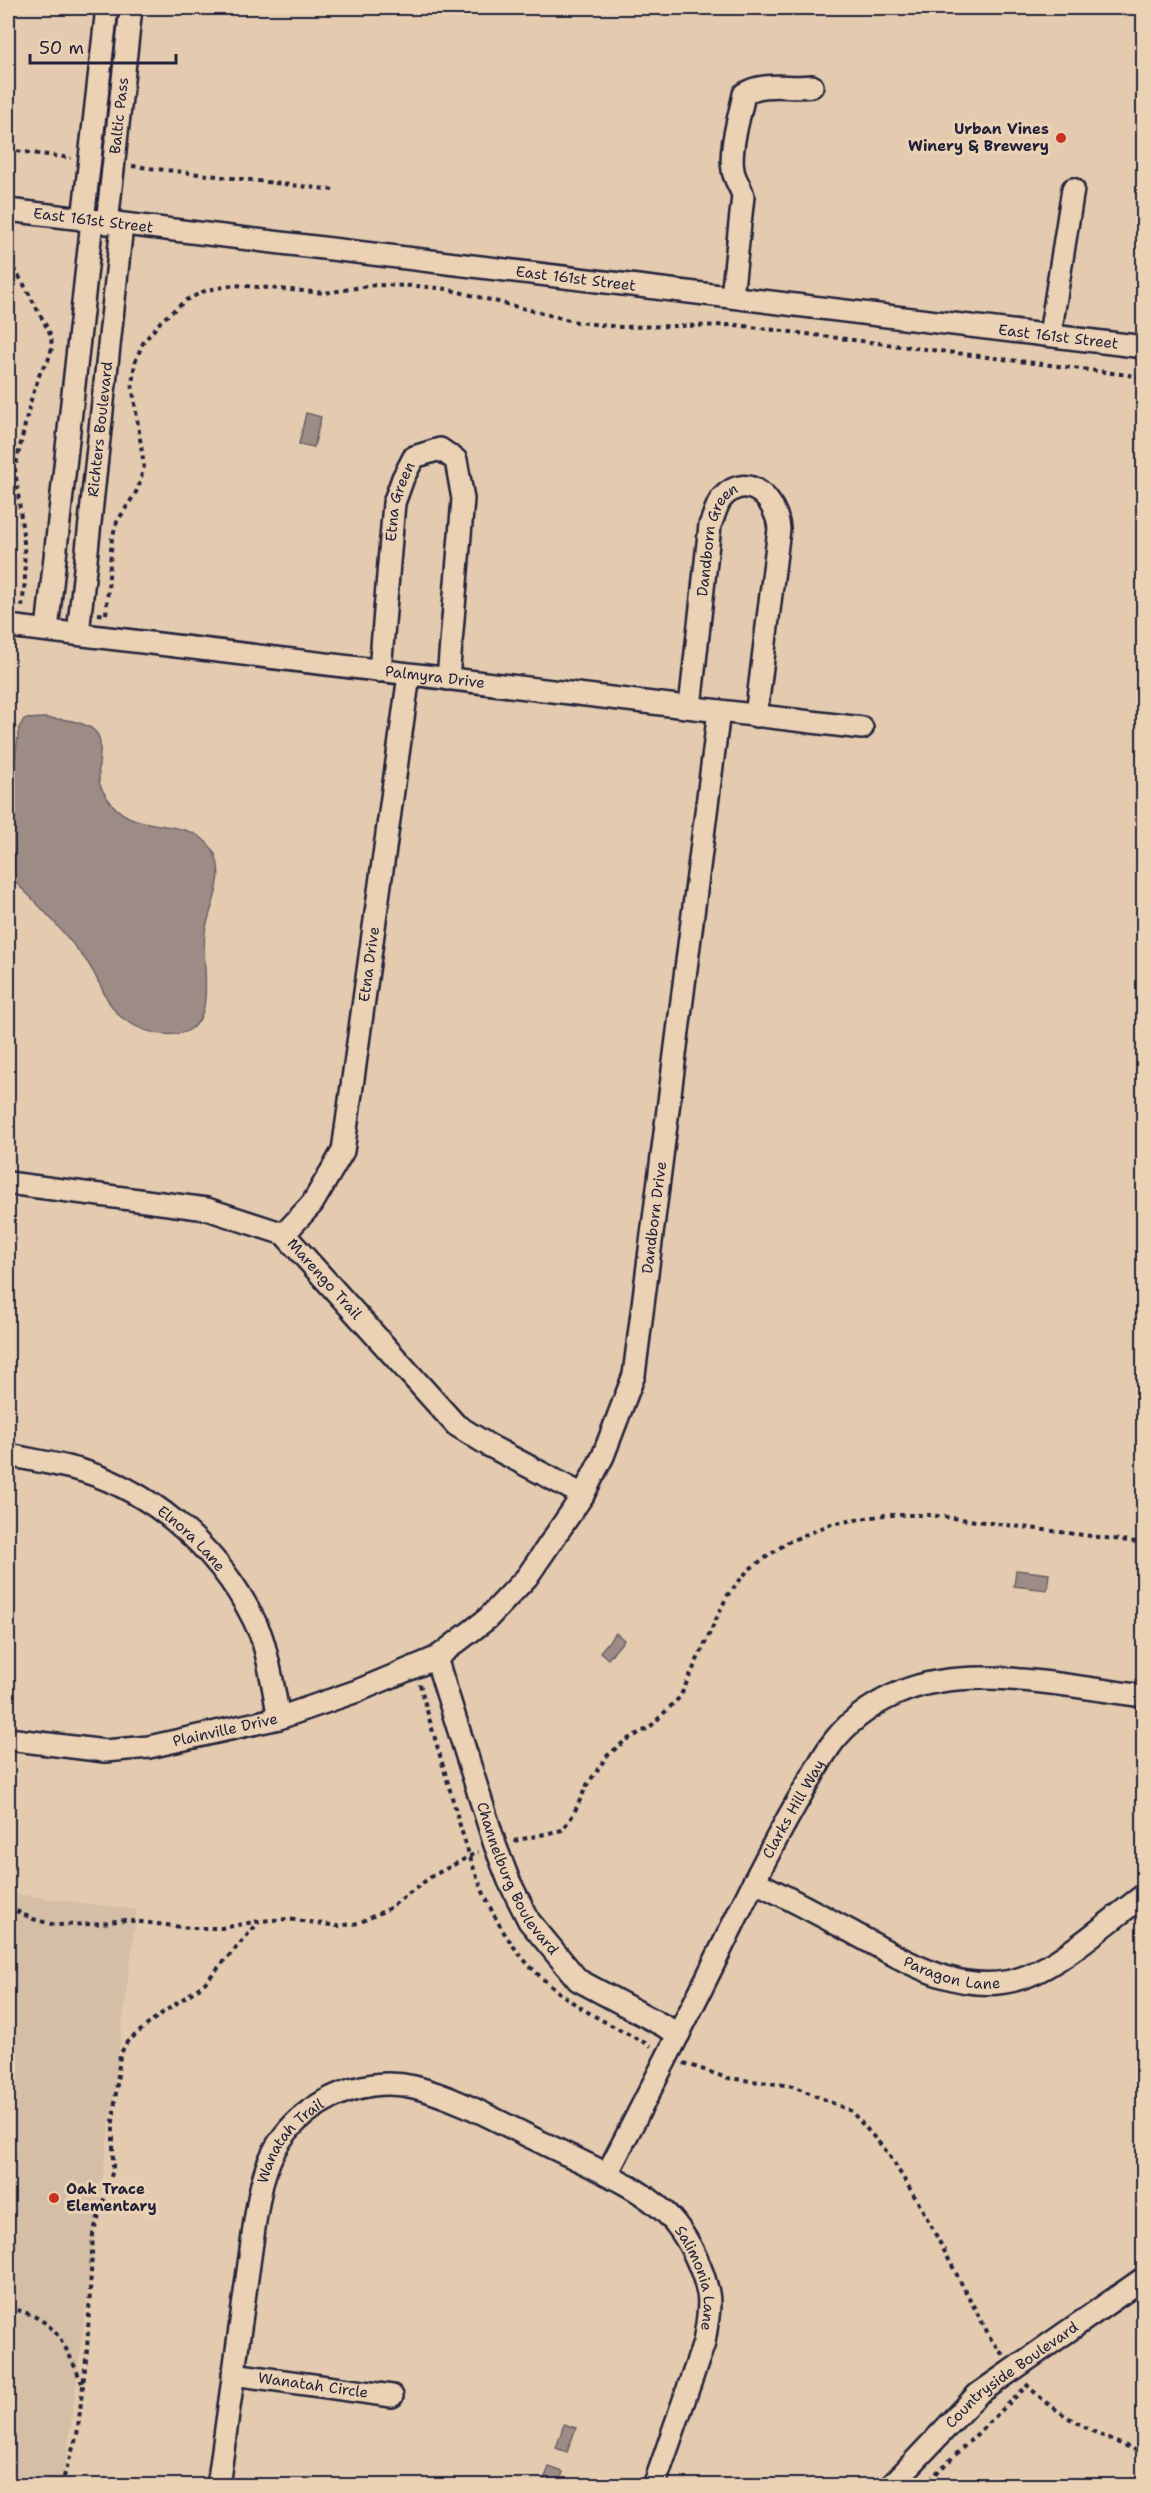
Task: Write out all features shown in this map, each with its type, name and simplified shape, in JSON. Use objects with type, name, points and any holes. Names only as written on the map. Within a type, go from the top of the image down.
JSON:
[{"type":"street","name":"Baltic Pass","points":[[101,222],[90,161],[107,8]]},
{"type":"street","name":"Baltic Pass","points":[[101,222],[114,164],[131,8]]},
{"type":"street","points":[[732,297],[743,196],[740,184],[733,174],[732,161],[744,94],[750,90],[768,86],[812,86]]},
{"type":"street","points":[[1050,335],[1073,189]]},
{"type":"street","name":"East 161st Street","points":[[8,210],[1143,347]]},
{"type":"street","name":"Richters Boulevard","points":[[78,634],[101,222]]},
{"type":"street","name":"Richters Boulevard","points":[[48,620],[101,222]]},
{"type":"street","name":"Etna Green","points":[[380,671],[394,503],[414,457],[440,449],[456,460],[463,499],[447,679]]},
{"type":"street","name":"Dandborn Green","points":[[690,707],[710,525],[721,499],[736,488],[751,488],[766,496],[778,516],[779,529],[756,716]]},
{"type":"street","name":"Palmyra Drive","points":[[8,626],[48,620],[78,634],[862,728]]},
{"type":"street","name":"Etna Drive","points":[[284,1234],[312,1204],[343,1151],[409,675]]},
{"type":"street","name":"Dandborn Drive","points":[[436,1658],[487,1619],[527,1577],[583,1495],[603,1456],[634,1375],[719,711]]},
{"type":"street","name":"Marengo Trail","points":[[8,1183],[207,1209],[284,1234],[456,1425],[490,1446],[583,1495]]},
{"type":"street","name":"Elnora Lane","points":[[8,1455],[84,1471],[126,1489],[156,1506],[193,1537],[237,1590],[261,1635],[279,1718]]},
{"type":"street","name":"Plainville Drive","points":[[8,1739],[105,1751],[149,1747],[279,1718],[357,1691],[436,1658]]},
{"type":"street","name":"Channelburg Boulevard","points":[[436,1658],[495,1845],[509,1881],[529,1921],[578,1980],[679,2034]]},
{"type":"street","name":"Clarks Hill Way","points":[[607,2174],[669,2055],[754,1881],[800,1795],[837,1736],[871,1708],[901,1692],[934,1682],[979,1677],[1143,1696]]},
{"type":"street","name":"Paragon Lane","points":[[754,1881],[913,1965],[956,1980],[986,1984],[1011,1981],[1038,1971],[1056,1961],[1143,1895]]},
{"type":"street","name":"Wanatah Trail","points":[[218,2486],[261,2182],[272,2154],[290,2128],[311,2109],[360,2087],[383,2084],[411,2086],[430,2092],[607,2174]]},
{"type":"street","name":"Salimonia Lane","points":[[607,2174],[651,2201],[675,2223],[692,2252],[708,2295],[704,2343],[654,2486]]},
{"type":"street","name":"Countryside Boulevard","points":[[891,2486],[978,2394],[1143,2278]]},
{"type":"street","name":"Wanatah Circle","points":[[233,2374],[392,2396]]},
{"type":"path","points":[[8,150],[90,161]]},
{"type":"path","points":[[114,164],[334,190]]},
{"type":"path","points":[[8,261],[22,281],[51,336],[52,348],[48,361],[41,370],[30,403],[15,469],[24,543],[25,581],[22,607],[48,620]]},
{"type":"path","points":[[81,612],[106,615],[112,538],[117,522],[138,489],[144,466],[132,384],[135,362],[143,343],[161,321],[186,300],[207,290],[235,285],[325,293],[375,285],[417,286],[458,291],[577,322],[620,327],[736,325],[1143,377]]},
{"type":"path","points":[[8,1907],[33,1919],[55,1925],[125,1920],[190,1928],[222,1928],[259,1921],[288,1919],[338,1926],[359,1923],[388,1909],[432,1876],[468,1856],[495,1845],[562,1830],[607,1756],[626,1740],[649,1728],[680,1696],[727,1596],[748,1570],[788,1542],[831,1524],[885,1515],[930,1515],[1143,1543]]},
{"type":"path","points":[[415,1666],[468,1856],[487,1904],[519,1953],[541,1978],[572,2004],[693,2067],[727,2078],[793,2086],[851,2111],[888,2153],[921,2207],[992,2341],[1028,2386],[1043,2400],[1089,2430],[1143,2453]]},
{"type":"path","points":[[61,2486],[77,2435],[83,2386],[93,2234],[113,2170],[113,2121],[120,2055],[127,2042],[158,2016],[203,1985],[259,1921]]},
{"type":"path","points":[[8,2308],[36,2316],[51,2327],[63,2341],[83,2386]]},
{"type":"path","points":[[923,2486],[1037,2379]]},
{"type":"shaded area","points":[[306,413],[321,417],[314,447],[299,444]]},
{"type":"shaded area","points":[[44,718],[76,722],[96,732],[100,747],[100,785],[112,804],[123,814],[135,820],[191,832],[212,849],[217,859],[218,880],[205,933],[206,994],[204,1008],[199,1021],[190,1030],[176,1034],[149,1032],[119,1015],[79,951],[40,907],[8,876],[8,784],[15,760],[19,728],[24,719]]},
{"type":"shaded area","points":[[1016,1570],[1049,1574],[1047,1590],[1014,1586]]},
{"type":"shaded area","points":[[616,1633],[624,1640],[608,1659],[600,1652]]},
{"type":"shaded area","name":"Oak Trace Elementary","points":[[8,1893],[137,1910],[63,2485],[8,2485]]},
{"type":"shaded area","points":[[564,2424],[576,2428],[567,2452],[556,2448]]},
{"type":"shaded area","points":[[549,2467],[563,2472],[559,2485],[542,2485]]},
{"type":"place","name":"Urban Vines Winery & Brewery","points":[[1061,138]]},
{"type":"place","name":"Oak Trace Elementary","points":[[54,2198]]}]
